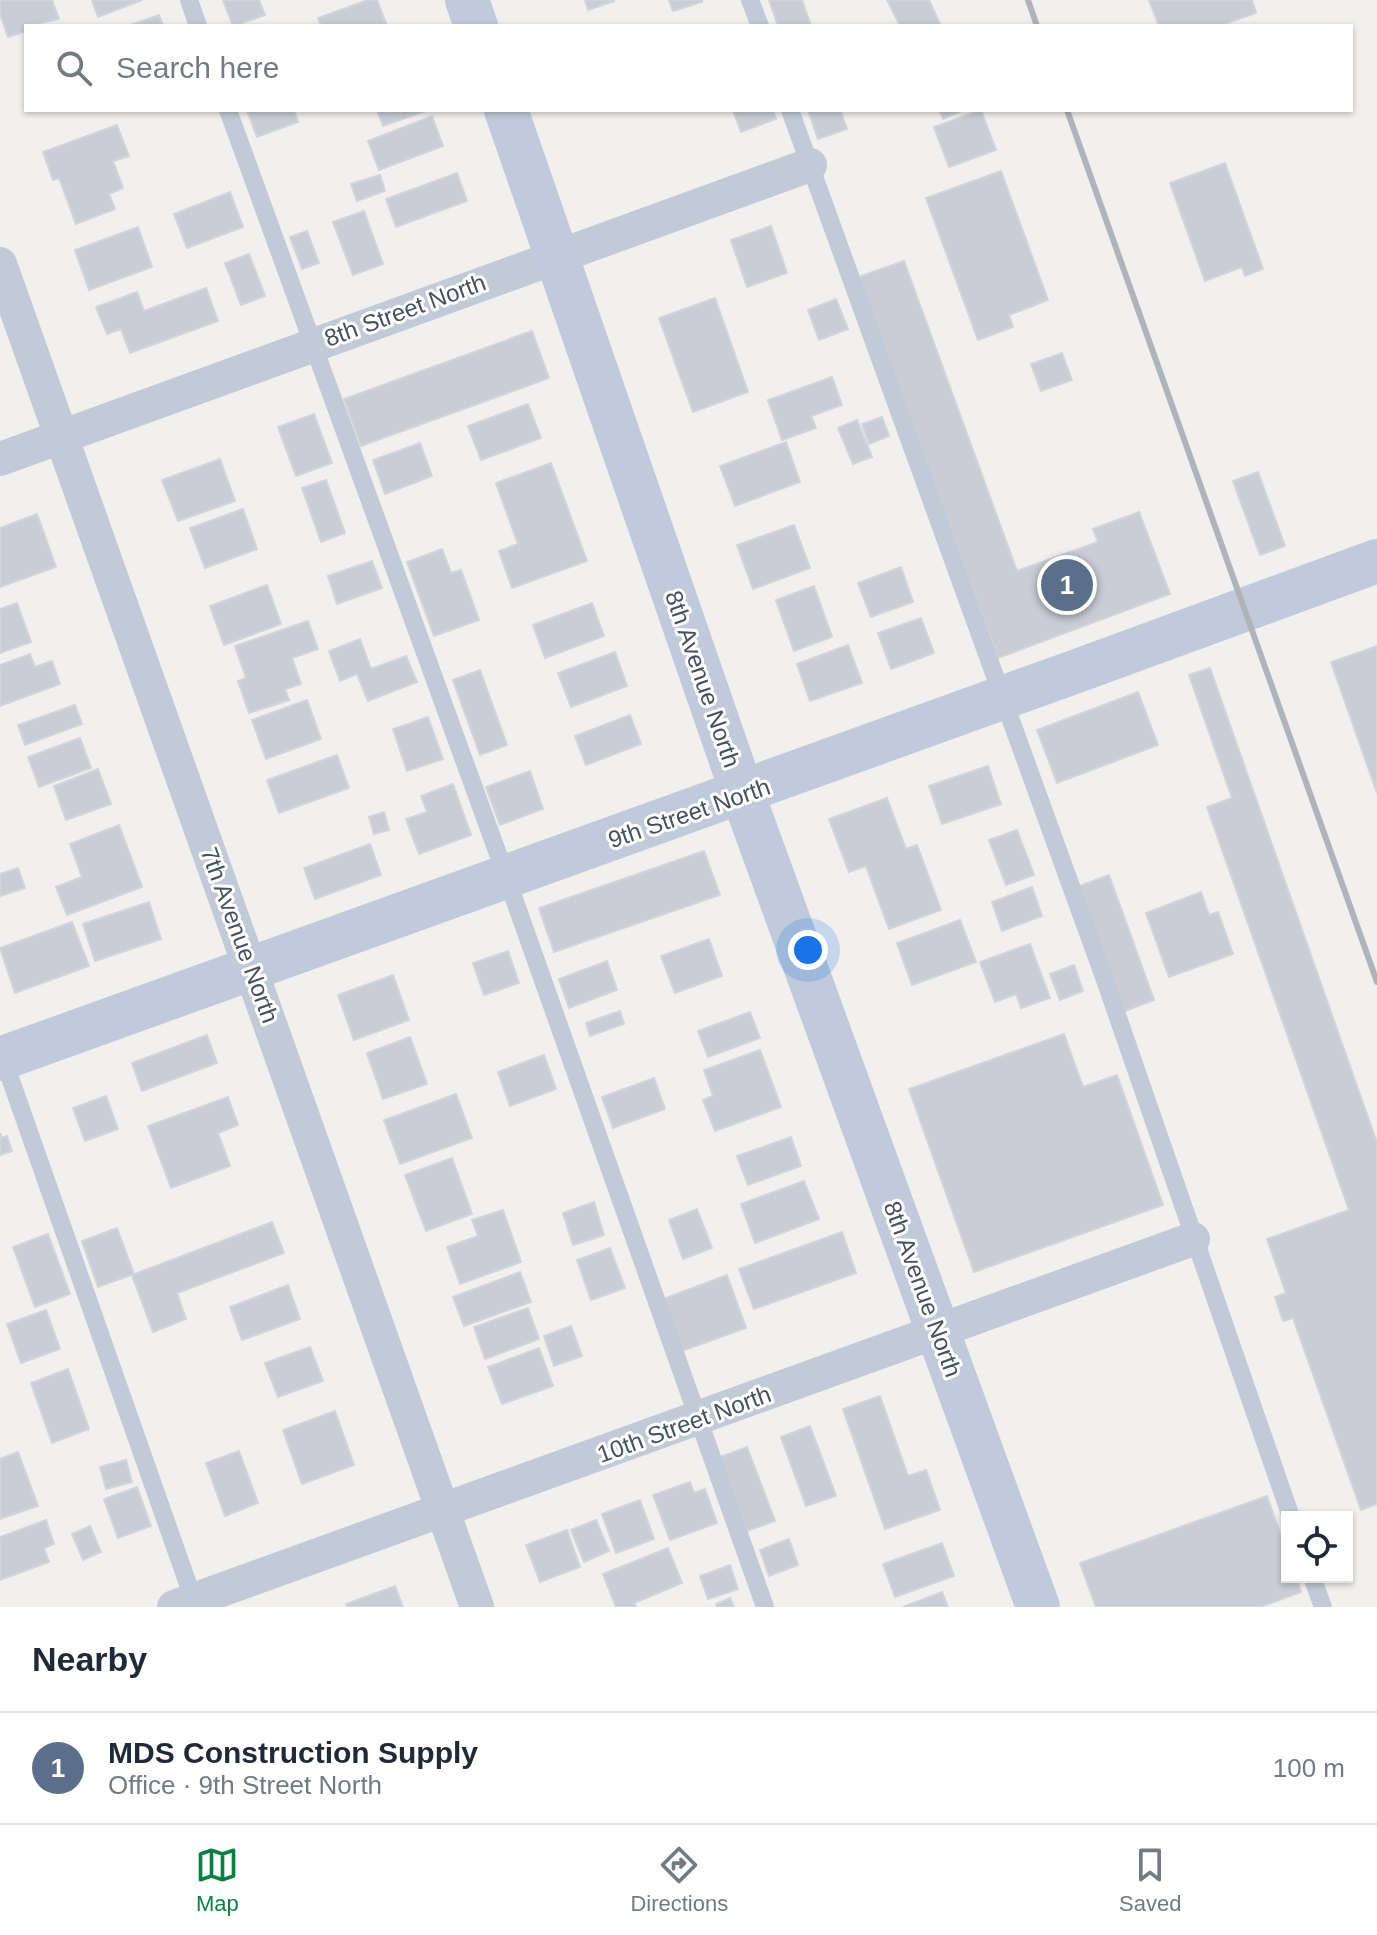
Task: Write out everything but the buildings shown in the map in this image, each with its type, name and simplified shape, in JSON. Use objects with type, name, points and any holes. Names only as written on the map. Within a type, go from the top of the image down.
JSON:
[{"type":"street","points":[[467,0],[475,24]]},
{"type":"street","name":"8th Avenue North","points":[[507,112],[743,795],[1038,1607]]},
{"type":"street","name":"8th Street North","points":[[0,459],[557,254],[810,165]]},
{"type":"street","name":"7th Avenue North","points":[[0,264],[252,965],[477,1607]]},
{"type":"street","name":"9th Street North","points":[[1,1055],[743,795],[1377,561]]},
{"type":"street","name":"10th Street North","points":[[188,1605],[1193,1239]]},
{"type":"lane","points":[[189,0],[197,24]]},
{"type":"lane","points":[[750,0],[759,24]]},
{"type":"lane","points":[[229,112],[506,876],[765,1607]]},
{"type":"lane","points":[[791,112],[1105,980],[1289,1511]]},
{"type":"lane","points":[[1,1055],[188,1605]]},
{"type":"lane","points":[[1314,1583],[1323,1607]]},
{"type":"railway","points":[[1028,0],[1036,24]]},
{"type":"railway","points":[[1068,112],[1377,982]]},
{"type":"place","name":"MDS Construction Supply","points":[[1067,585]]}]
